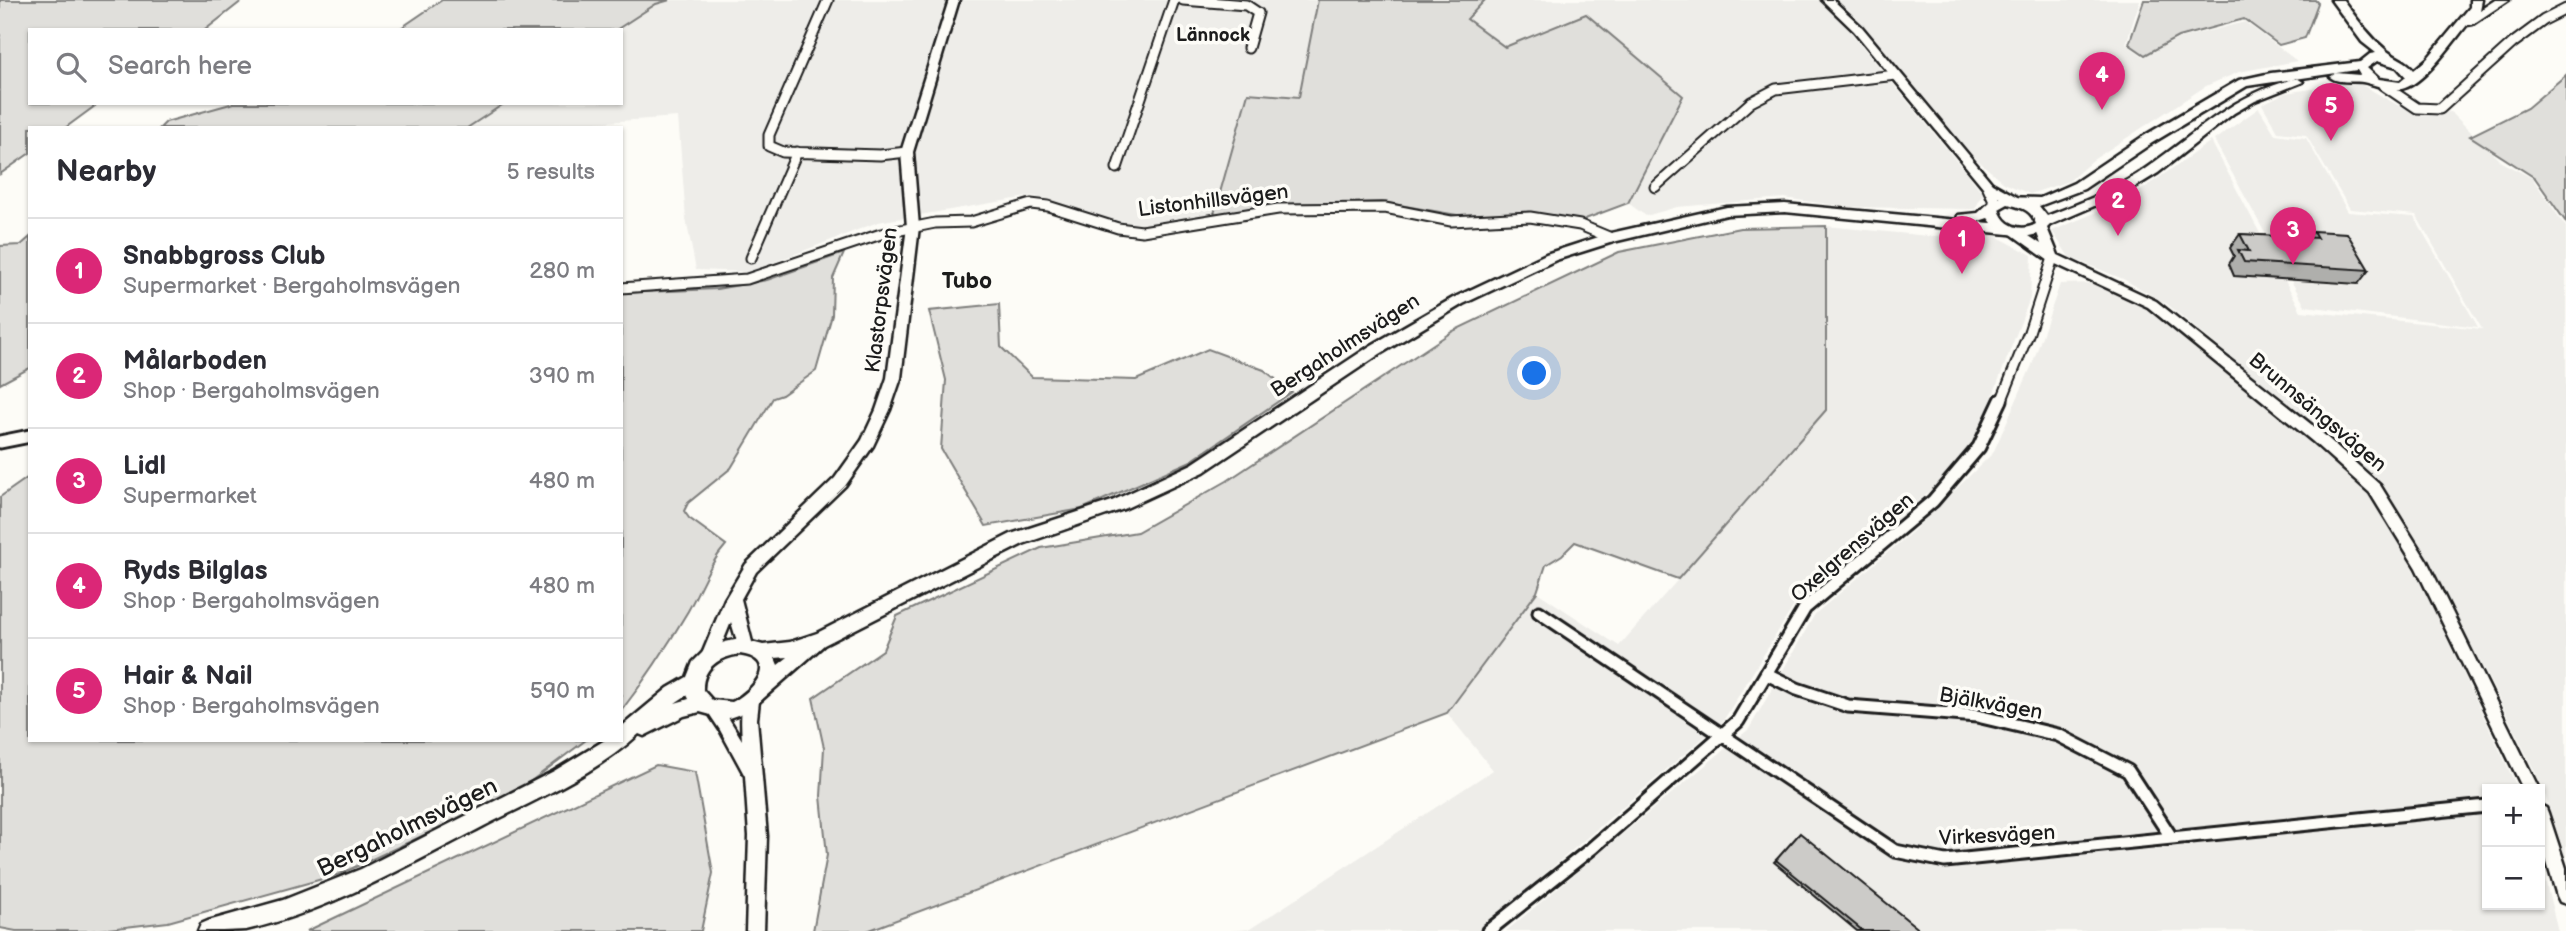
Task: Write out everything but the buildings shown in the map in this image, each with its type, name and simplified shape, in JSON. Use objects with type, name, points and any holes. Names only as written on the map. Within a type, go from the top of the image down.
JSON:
[{"type":"main road","points":[[2337,0],[2366,39],[2407,68],[2408,81]]},
{"type":"main road","points":[[2018,202],[2039,213],[2042,225],[2101,200],[2134,183],[2243,101],[2269,90],[2314,79],[2369,79],[2383,85],[2408,81],[2426,67],[2476,7],[2476,0]]},
{"type":"main road","points":[[2458,28],[2503,0]]},
{"type":"main road","points":[[2366,39],[2367,61],[2364,73],[2369,79]]},
{"type":"main road","points":[[2018,202],[2042,202],[2080,186],[2147,140],[2243,83],[2367,61],[2419,62],[2434,56]]},
{"type":"main road","name":"Bergaholmsvägen","points":[[1926,220],[1981,217],[1994,207],[2018,202]]},
{"type":"main road","points":[[1994,207],[1995,220],[2010,230]]},
{"type":"main road","name":"Bergaholmsvägen","points":[[623,737],[674,693],[694,682],[708,659],[729,648],[790,649],[823,638],[1017,539],[1118,505],[1198,468],[1375,350],[1458,300],[1551,257],[1611,238],[1727,211],[1785,208],[2032,232],[2042,225]]},
{"type":"main road","name":"Bergaholmsvägen","points":[[623,738],[680,709],[709,706],[737,708],[751,701],[766,685],[823,638]]},
{"type":"main road","points":[[753,649],[770,667],[766,685]]},
{"type":"main road","points":[[694,682],[696,694],[709,706]]},
{"type":"main road","name":"Bergaholmsvägen","points":[[208,931],[283,910],[368,876],[561,777],[617,742]]},
{"type":"street","points":[[828,0],[769,135],[769,146],[783,152],[880,155],[907,152]]},
{"type":"street","name":"Klastorpsvägen","points":[[708,659],[733,599],[751,568],[839,482],[868,442],[894,378],[913,227],[907,152],[954,0]]},
{"type":"street","points":[[1117,168],[1174,0]]},
{"type":"street","points":[[1183,0],[1246,5],[1258,13],[1248,48]]},
{"type":"street","points":[[1826,0],[1858,29],[1989,186],[2018,202]]},
{"type":"street","points":[[2383,85],[2414,107],[2432,110],[2446,106],[2464,85],[2509,48],[2540,23],[2566,9]]},
{"type":"street","points":[[1655,187],[1751,102],[1776,89],[1896,75]]},
{"type":"street","points":[[2406,102],[2408,81]]},
{"type":"street","points":[[751,258],[797,152]]},
{"type":"street","points":[[1989,186],[1994,207]]},
{"type":"street","name":"Listonhillsvägen","points":[[623,288],[747,279],[881,234],[913,227],[971,222],[1031,204],[1048,206],[1109,225],[1143,231],[1278,209],[1385,208],[1451,221],[1530,218],[1580,225],[1611,238]]},
{"type":"street","points":[[2042,225],[2053,258]]},
{"type":"street","name":"Brunnsängsvägen","points":[[2010,230],[2053,258],[2152,304],[2318,437],[2375,489],[2422,565],[2529,784]]},
{"type":"street","name":"Oxelgrensvägen","points":[[1488,931],[1591,849],[1738,721],[1805,608],[1933,501],[1979,447],[2029,332],[2053,258]]},
{"type":"street","points":[[0,442],[28,436]]},
{"type":"street","points":[[733,599],[753,649]]},
{"type":"street","name":"Virkesvägen","points":[[1539,612],[1895,851],[1945,861],[2482,806]]},
{"type":"street","name":"Bjälkvägen","points":[[1767,674],[1797,689],[1848,706],[1977,716],[2058,735],[2128,771],[2171,837]]},
{"type":"street","points":[[751,701],[749,719],[758,836],[755,931]]},
{"type":"street","points":[[709,706],[726,725],[754,777]]},
{"type":"street","points":[[2545,829],[2566,897]]},
{"type":"shaded area","points":[[0,0],[243,0],[208,28],[28,28],[28,105],[96,105],[68,126],[28,126],[28,154],[0,174]]},
{"type":"shaded area","points":[[442,0],[670,0],[656,4],[619,28],[401,28]]},
{"type":"shaded area","points":[[670,0],[1318,0],[1299,97],[1248,93],[1214,214],[1153,225],[1111,221],[1033,196],[878,222],[749,272],[696,270],[686,219],[678,117],[546,126],[470,126],[502,105],[623,105],[623,28],[619,28],[656,4]]},
{"type":"shaded area","points":[[1318,0],[1485,0],[1467,19],[1505,47],[1586,14],[1683,96],[1628,203],[1580,221],[1525,214],[1457,215],[1382,202],[1272,206],[1214,214],[1248,93],[1299,97]]},
{"type":"shaded area","points":[[1485,0],[1819,0],[1838,17],[1983,193],[1975,209],[1847,207],[1784,198],[1677,207],[1646,216],[1628,203],[1683,97],[1586,14],[1505,47],[1467,18]]},
{"type":"shaded area","points":[[1836,0],[2140,0],[2126,44],[2144,57],[2180,38],[2245,22],[2297,61],[2239,72],[2206,86],[2093,160],[2069,181],[2030,194],[2004,183],[1975,158]]},
{"type":"shaded area","points":[[2144,0],[2315,0],[2318,3],[2305,38],[2279,45],[2244,19],[2178,37],[2145,55],[2129,44]]},
{"type":"shaded area","points":[[2566,75],[2566,222],[2535,178],[2470,136],[2527,108]]},
{"type":"shaded area","points":[[2357,82],[2401,107],[2424,114],[2451,112],[2501,162],[2532,178],[2566,227],[2566,858],[2545,795],[2545,784],[2541,784],[2482,665],[2382,483],[2167,304],[2123,279],[2069,257],[2052,231],[2130,198],[2211,141],[2301,311],[2482,329],[2416,215],[2350,209],[2306,135],[2278,132],[2262,104],[2285,93]]},
{"type":"shaded area","points":[[227,105],[502,105],[470,126],[162,126],[166,122]]},
{"type":"shaded area","points":[[2259,108],[2275,134],[2306,138],[2348,212],[2414,217],[2478,327],[2305,306],[2214,140]]},
{"type":"shaded area","points":[[1826,226],[1929,236],[1992,234],[2032,255],[2030,298],[1982,424],[1968,447],[1935,486],[1893,524],[1798,599],[1723,721],[1478,931],[1230,931],[1250,929],[1493,770],[1447,713],[1537,592],[1619,646],[1787,457],[1826,410]]},
{"type":"shaded area","points":[[1826,226],[1826,410],[1678,579],[1575,542],[1562,555],[1546,565],[1537,592],[1447,713],[867,931],[813,931],[827,855],[821,796],[824,748],[813,698],[883,650],[897,616],[1041,548],[1137,532],[1227,481],[1453,331],[1619,252],[1740,228]]},
{"type":"shaded area","points":[[28,239],[28,369],[0,384],[0,246],[21,245]]},
{"type":"shaded area","points":[[844,253],[833,278],[832,315],[816,371],[782,395],[773,398],[731,468],[688,503],[684,511],[689,518],[726,545],[709,569],[665,649],[623,708],[623,293],[717,289],[767,280]]},
{"type":"shaded area","points":[[2093,283],[2154,309],[2366,491],[2422,586],[2516,784],[2482,784],[2482,910],[2545,910],[2545,880],[2558,931],[1506,931],[1749,729],[1815,614],[1912,532],[1993,453],[2032,365],[2060,284]]},
{"type":"shaded area","points":[[999,304],[1001,347],[1032,377],[1136,380],[1208,349],[1264,370],[1292,392],[1191,461],[1082,509],[986,526],[941,449],[946,380],[929,311]]},
{"type":"shaded area","points":[[28,477],[28,742],[583,742],[515,793],[340,874],[168,922],[91,931],[16,931],[0,928],[0,497]]},
{"type":"shaded area","points":[[656,765],[695,772],[713,873],[701,931],[307,931]]},
{"type":"place","name":"Ryds Bilglas","points":[[2102,110]]},
{"type":"place","name":"Hair & Nail","points":[[2331,141]]},
{"type":"place","name":"Målarboden","points":[[2118,236]]},
{"type":"place","name":"Lidl","points":[[2293,265]]},
{"type":"place","name":"Snabbgross Club","points":[[1962,274]]},
{"type":"district","name":"Lännock","points":[[1213,34]]},
{"type":"district","name":"Tubo","points":[[967,280]]}]
